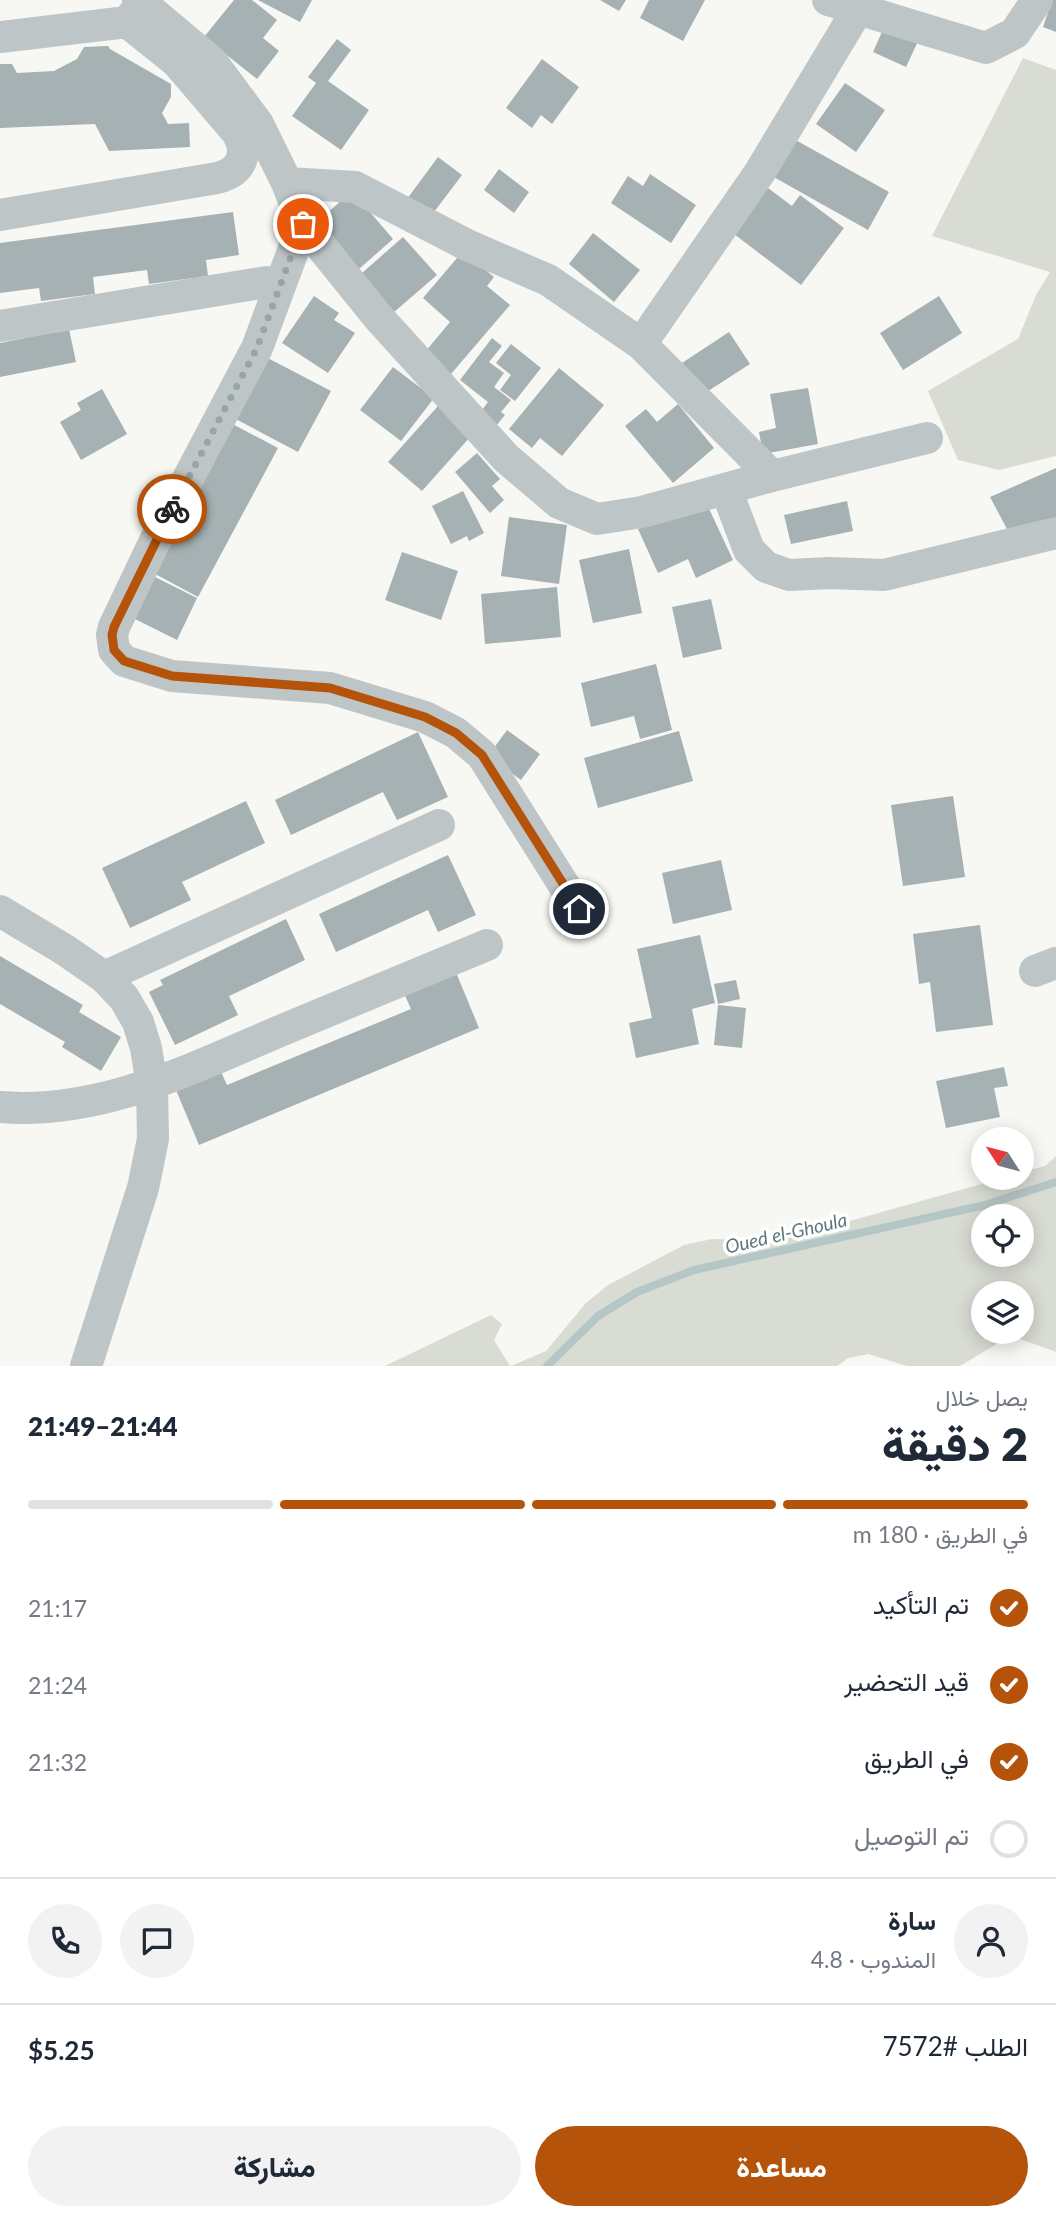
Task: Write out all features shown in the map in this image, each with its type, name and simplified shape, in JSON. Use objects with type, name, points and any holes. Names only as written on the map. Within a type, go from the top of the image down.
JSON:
[{"type":"street","points":[[828,0],[986,48],[1015,33],[1037,0]]},
{"type":"street","points":[[0,215],[228,176],[237,169],[244,150],[242,140],[136,9]]},
{"type":"street","points":[[0,37],[136,9],[212,62],[258,124],[287,183],[303,224],[378,317],[506,458],[559,503],[597,519],[642,512],[772,476],[927,438]]},
{"type":"street","points":[[641,344],[760,172],[858,9]]},
{"type":"street","points":[[287,183],[355,187],[467,245],[548,280],[641,344],[772,476]]},
{"type":"street","points":[[303,224],[257,348],[154,542],[114,627],[114,650],[124,661],[172,676],[330,688],[425,717],[456,733],[482,755],[579,909]]},
{"type":"street","points":[[0,326],[267,282]]},
{"type":"street","points":[[726,489],[749,550],[766,567],[789,575],[884,575],[1056,533]]},
{"type":"street","points":[[104,977],[439,825]]},
{"type":"street","points":[[0,911],[104,977],[124,998],[138,1022],[146,1048],[152,1085],[152,1139],[143,1188],[86,1366]]},
{"type":"street","points":[[0,1107],[23,1109],[79,1104],[152,1085],[487,945]]},
{"type":"shaded area","points":[[1023,58],[1056,70],[1056,456],[999,470],[958,460],[928,391],[1018,339],[1036,295],[1050,272],[932,236]]},
{"type":"shaded area","points":[[1056,1156],[1056,1352],[1034,1344],[1034,1281],[971,1281],[971,1344],[997,1344],[960,1366],[907,1366],[868,1354],[848,1358],[837,1366],[511,1366],[546,1351],[586,1303],[608,1285],[684,1245],[712,1239],[759,1240],[793,1237],[971,1187],[971,1190],[1034,1190],[1034,1169],[1045,1166]]},
{"type":"shaded area","points":[[491,1315],[502,1324],[494,1340],[510,1366],[385,1366]]},
{"type":"building","points":[[234,0],[252,0],[277,20],[263,38],[279,51],[257,79],[204,37]]},
{"type":"building","points":[[258,0],[312,0],[300,22]]},
{"type":"building","points":[[600,0],[626,0],[619,11]]},
{"type":"building","points":[[649,0],[705,0],[683,41],[640,18]]},
{"type":"building","points":[[1052,0],[1056,0],[1056,32],[1043,27]]},
{"type":"building","points":[[886,23],[920,37],[906,67],[873,52]]},
{"type":"building","points":[[337,39],[351,50],[328,81],[369,110],[341,150],[292,116],[316,83],[308,77]]},
{"type":"building","points":[[108,46],[171,84],[171,97],[162,113],[168,124],[189,123],[190,147],[109,151],[95,124],[0,128],[0,64],[12,64],[17,73],[54,71],[77,59],[84,47]]},
{"type":"building","points":[[542,59],[579,87],[552,124],[541,115],[532,128],[506,108]]},
{"type":"building","points":[[845,83],[885,110],[856,152],[816,124]]},
{"type":"building","points":[[783,133],[889,192],[868,230],[763,171]]},
{"type":"building","points":[[438,157],[462,175],[431,216],[407,199]]},
{"type":"building","points":[[499,169],[529,192],[514,213],[484,190]]},
{"type":"building","points":[[650,174],[696,205],[671,243],[611,203],[628,176],[643,186]]},
{"type":"building","points":[[764,185],[792,206],[800,195],[844,228],[801,285],[730,231]]},
{"type":"building","points":[[352,191],[393,239],[359,269],[317,222]]},
{"type":"building","points":[[233,212],[239,255],[206,260],[208,276],[149,284],[147,270],[93,277],[95,294],[41,301],[39,288],[0,293],[0,243]]},
{"type":"building","points":[[593,233],[640,270],[614,302],[569,264]]},
{"type":"building","points":[[403,237],[437,275],[386,319],[353,281]]},
{"type":"building","points":[[463,251],[494,277],[487,286],[510,305],[451,374],[425,352],[450,322],[423,298]]},
{"type":"building","points":[[314,296],[339,313],[334,320],[355,333],[328,373],[282,343]]},
{"type":"building","points":[[939,296],[962,333],[903,370],[880,333]]},
{"type":"building","points":[[69,329],[76,362],[0,377],[0,343]]},
{"type":"building","points":[[729,332],[750,364],[702,395],[682,363]]},
{"type":"building","points":[[492,338],[502,346],[489,362],[504,373],[494,387],[511,400],[501,412],[505,415],[496,426],[479,414],[488,402],[460,380]]},
{"type":"building","points":[[511,344],[541,368],[515,401],[500,390],[511,375],[496,363]]},
{"type":"building","points":[[262,355],[331,391],[298,452],[230,416]]},
{"type":"building","points":[[393,367],[434,398],[401,441],[360,410]]},
{"type":"building","points":[[559,368],[604,405],[562,456],[540,438],[532,448],[509,429]]},
{"type":"building","points":[[808,388],[818,444],[763,454],[759,432],[776,428],[770,394]]},
{"type":"building","points":[[102,389],[127,434],[81,460],[60,422],[81,410],[77,403]]},
{"type":"building","points":[[678,404],[714,448],[673,483],[625,426],[646,409],[657,422]]},
{"type":"building","points":[[438,406],[471,436],[422,491],[388,462]]},
{"type":"building","points":[[223,419],[278,448],[198,597],[144,568]]},
{"type":"building","points":[[477,453],[500,479],[492,486],[504,500],[490,513],[455,472]]},
{"type":"building","points":[[1056,468],[1056,522],[1007,529],[990,497]]},
{"type":"building","points":[[463,491],[484,533],[469,541],[467,536],[451,544],[432,506]]},
{"type":"building","points":[[704,498],[733,560],[696,578],[688,559],[658,573],[638,529]]},
{"type":"building","points":[[847,501],[853,531],[791,544],[784,515]]},
{"type":"building","points":[[509,517],[567,525],[559,584],[501,576]]},
{"type":"building","points":[[629,549],[642,613],[593,623],[579,560]]},
{"type":"building","points":[[402,552],[458,571],[441,620],[385,600]]},
{"type":"building","points":[[151,575],[197,598],[177,640],[131,617]]},
{"type":"building","points":[[557,587],[561,637],[485,644],[481,594]]},
{"type":"building","points":[[711,599],[722,649],[683,658],[672,607]]},
{"type":"building","points":[[656,664],[672,730],[640,739],[634,716],[591,727],[581,683]]},
{"type":"building","points":[[507,730],[540,754],[521,780],[488,756]]},
{"type":"building","points":[[679,731],[693,781],[598,808],[584,758]]},
{"type":"building","points":[[418,732],[448,797],[397,820],[383,792],[291,835],[275,800]]},
{"type":"building","points":[[953,796],[965,877],[903,886],[891,805]]},
{"type":"building","points":[[246,801],[265,843],[182,882],[191,900],[130,928],[102,868]]},
{"type":"building","points":[[448,855],[476,915],[438,932],[428,910],[336,952],[319,914]]},
{"type":"building","points":[[721,860],[732,910],[673,924],[662,873]]},
{"type":"building","points":[[286,919],[305,960],[229,996],[238,1015],[175,1045],[149,992],[163,985],[160,980]]},
{"type":"building","points":[[980,925],[993,1025],[936,1032],[930,982],[919,984],[913,934]]},
{"type":"building","points":[[700,935],[715,1003],[692,1009],[699,1044],[636,1058],[629,1023],[652,1018],[637,949]]},
{"type":"building","points":[[0,956],[83,1005],[79,1012],[121,1037],[101,1071],[62,1047],[65,1042],[0,1004]]},
{"type":"building","points":[[455,970],[479,1028],[199,1145],[173,1083],[218,1065],[227,1085],[411,1009],[403,991]]},
{"type":"building","points":[[736,980],[740,999],[718,1004],[714,984]]},
{"type":"building","points":[[718,1005],[746,1008],[742,1048],[714,1045]]},
{"type":"building","points":[[1004,1067],[1008,1086],[994,1088],[1000,1117],[946,1128],[936,1081]]},
{"type":"waterway","name":"Oued el-Ghoula","points":[[547,1366],[598,1316],[637,1292],[694,1270],[985,1205],[1056,1182]]},
{"type":"way so far","points":[[172,509],[257,348],[303,224]]},
{"type":"route","points":[[172,509],[114,627],[112,642],[118,656],[131,664],[172,676],[330,688],[425,717],[456,733],[482,755],[579,909]]}]
